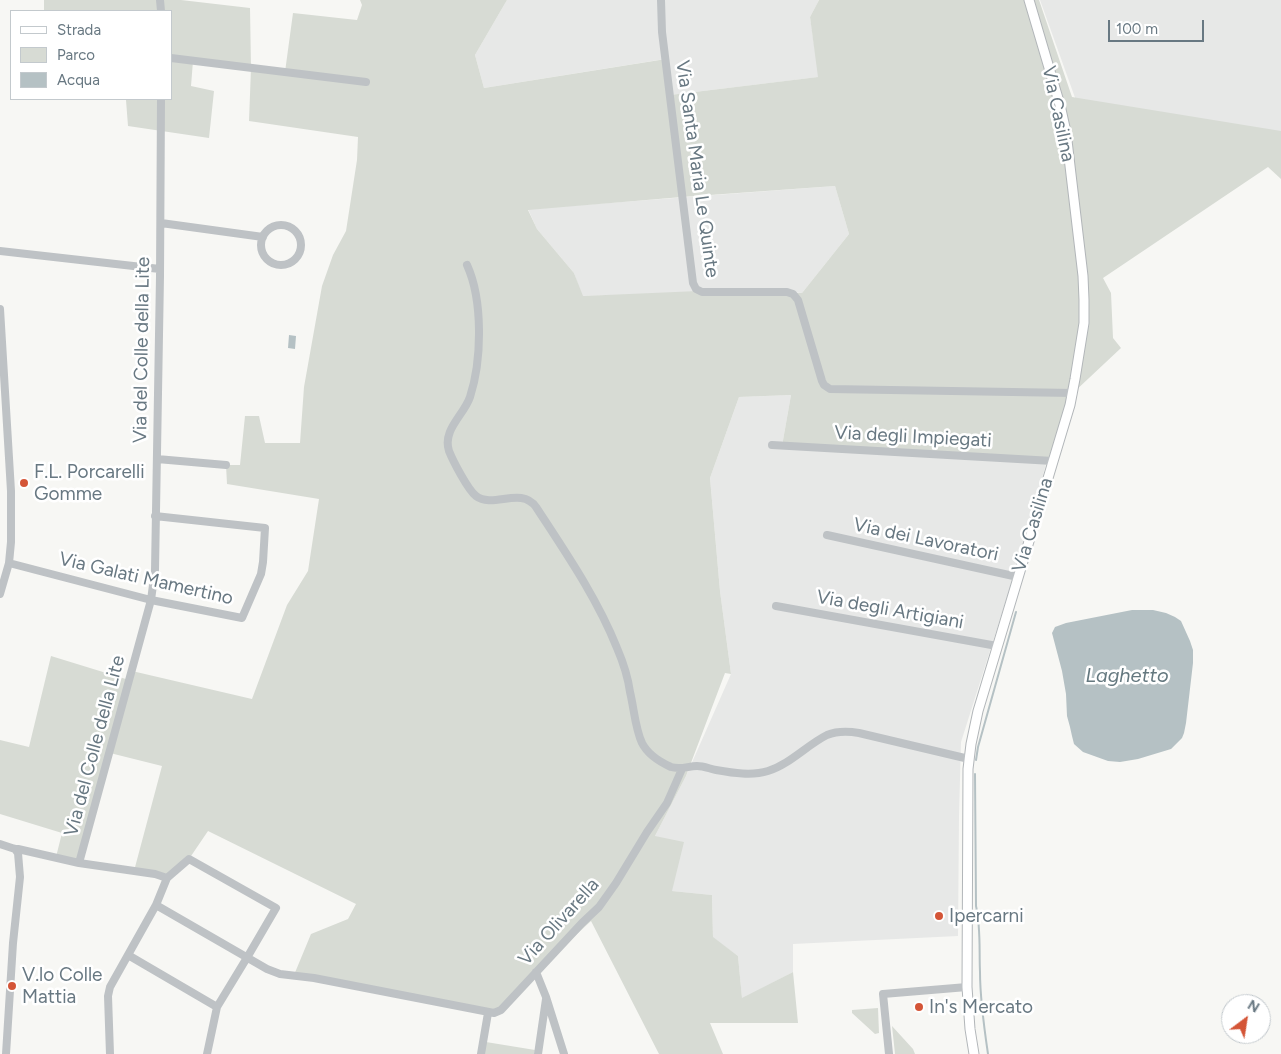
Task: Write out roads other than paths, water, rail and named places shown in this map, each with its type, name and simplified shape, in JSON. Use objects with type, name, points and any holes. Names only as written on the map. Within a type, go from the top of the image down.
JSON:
[{"type":"main road","name":"Via Casilina","points":[[974,1054],[967,987],[969,759],[971,744],[978,711],[1073,393],[1084,317],[1081,255],[1066,132],[1062,110],[1029,0]]},
{"type":"street","name":"Via Santa Maria Le Quinte","points":[[661,0],[664,50],[693,283],[696,289],[702,292],[787,292],[793,294],[798,300],[822,380],[830,389],[1073,393]]},
{"type":"street","points":[[172,58],[366,82]]},
{"type":"street","name":"Via del Colle della Lite","points":[[79,863],[151,600],[155,570],[161,223],[161,100]]},
{"type":"street","points":[[161,223],[262,237]]},
{"type":"street","points":[[281,224],[297,232],[301,250],[294,260],[288,263],[275,264],[269,261],[262,250],[262,237],[270,228],[281,224]]},
{"type":"street","points":[[0,251],[160,270]]},
{"type":"street","points":[[467,265],[476,295],[479,332],[477,362],[469,401],[448,438],[447,444],[450,454],[472,491],[477,496],[487,500],[523,498],[534,505],[580,575],[610,631],[627,676],[638,733],[650,753],[673,767],[696,766],[747,774],[762,772],[779,766],[823,737],[834,732],[844,731],[859,732],[969,759]]},
{"type":"street","points":[[0,309],[11,491],[9,563],[0,594]]},
{"type":"street","name":"Via degli Impiegati","points":[[772,446],[1053,461]]},
{"type":"street","points":[[157,459],[226,464]]},
{"type":"street","name":"Via Galati Mamertino","points":[[9,563],[151,600],[242,618],[261,574],[265,528],[155,516]]},
{"type":"street","name":"Via dei Lavoratori","points":[[827,535],[1018,577]]},
{"type":"street","name":"Via degli Artigiani","points":[[776,606],[997,646]]},
{"type":"street","name":"Via Olivarella","points":[[488,1013],[502,1010],[599,907],[667,803],[682,768]]},
{"type":"street","points":[[0,844],[79,863],[154,874],[167,878]]},
{"type":"street","points":[[6,1054],[13,943],[20,877],[18,853],[15,849]]},
{"type":"street","points":[[110,1054],[108,992],[156,904],[167,878],[189,859],[276,908],[217,1007],[207,1054]]},
{"type":"street","points":[[156,904],[280,974],[314,978],[488,1013],[482,1054]]},
{"type":"street","points":[[128,955],[217,1007]]},
{"type":"street","points":[[536,972],[564,1054]]},
{"type":"street","points":[[889,1054],[883,994],[967,987]]},
{"type":"street","points":[[538,1054],[546,997]]},
{"type":"water","points":[[289,335],[296,336],[295,349],[288,348]]},
{"type":"water","name":"Laghetto","points":[[1132,610],[1153,610],[1166,613],[1181,621],[1193,650],[1186,723],[1182,738],[1171,749],[1138,759],[1120,762],[1108,761],[1083,752],[1074,744],[1067,716],[1062,671],[1052,633],[1055,627],[1066,623]]},
{"type":"waterway","points":[[976,760],[1016,612]]},
{"type":"waterway","points":[[975,774],[976,906],[979,931],[981,1003],[988,1054]]},
{"type":"place","name":"F.L. Porcarelli Gomme","points":[[24,483]]},
{"type":"place","name":"Ipercarni","points":[[939,916]]},
{"type":"place","name":"V.lo Colle Mattia","points":[[12,986]]},
{"type":"place","name":"In's Mercato","points":[[919,1007]]}]
